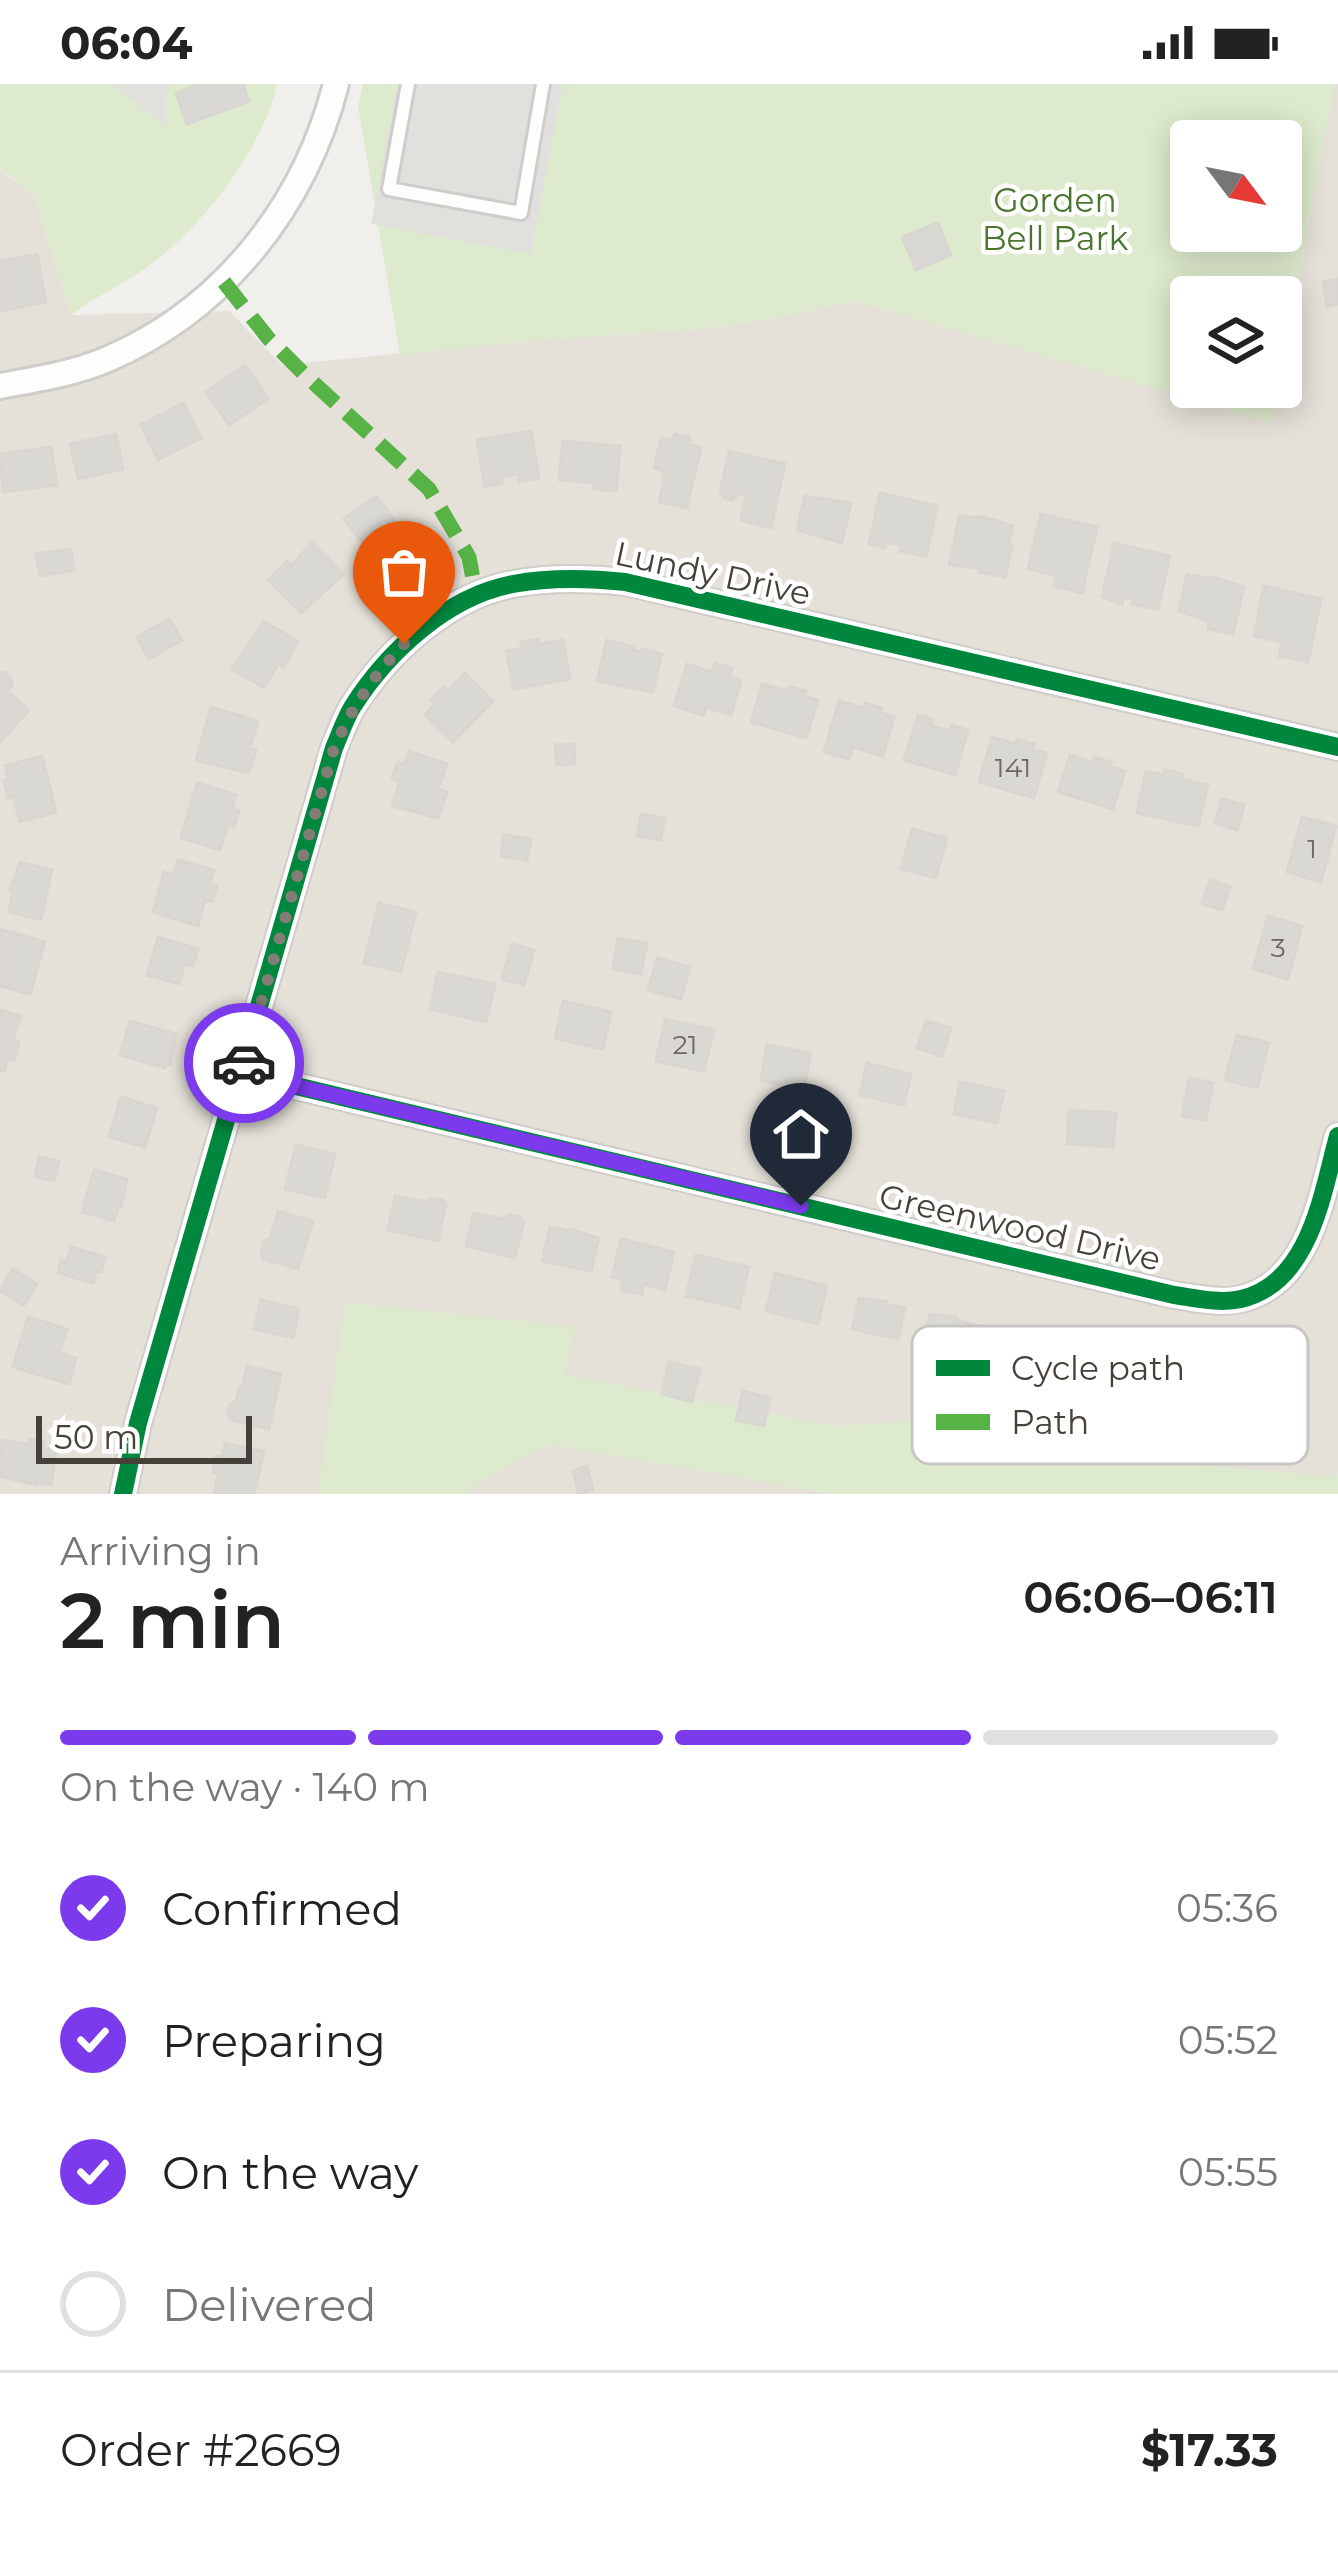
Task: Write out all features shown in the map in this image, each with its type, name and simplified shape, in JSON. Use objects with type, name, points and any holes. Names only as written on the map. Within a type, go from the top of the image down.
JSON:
[{"type":"street","points":[[0,386],[69,373],[107,359],[160,331],[224,282],[262,240],[291,196],[318,142],[336,84]]},
{"type":"street","name":"Lundy Drive","points":[[123,1494],[138,1424],[334,748],[351,709],[375,675],[438,618],[476,595],[509,585],[583,578],[660,589],[1338,747]]},
{"type":"street","name":"Greenwood Drive","points":[[241,1073],[1207,1300],[1239,1300],[1285,1276],[1316,1215],[1338,1136]]},
{"type":"lane","points":[[408,84],[388,189],[521,213],[543,84]]},
{"type":"shaded area","points":[[111,84],[171,84],[167,86],[165,125]]},
{"type":"shaded area","points":[[397,84],[563,84],[531,254],[371,224]]},
{"type":"shaded area","points":[[1334,84],[1338,84],[1338,1494],[0,1494],[0,170],[34,195],[71,315],[229,311],[282,365],[699,329],[855,301],[1170,392],[1170,408],[1224,408],[1272,422],[1275,408],[1302,408],[1299,276]]},
{"type":"green space","points":[[0,84],[277,84],[245,160],[210,208],[150,265],[71,315],[34,195],[0,169]]},
{"type":"green space","name":"Gorden Bell Park","points":[[363,84],[1334,84],[1299,276],[1170,276],[1170,393],[855,301],[699,329],[400,355],[358,106]]},
{"type":"green space","name":"Gorden Bell Park","points":[[1221,408],[1275,408],[1272,423]]},
{"type":"green space","points":[[345,1302],[575,1327],[564,1375],[837,1426],[912,1421],[912,1464],[1194,1464],[1334,1477],[1338,1473],[1338,1494],[832,1494],[553,1445],[512,1463],[464,1494],[318,1494]]},
{"type":"building","points":[[199,84],[243,84],[249,101],[187,124],[176,93]]},
{"type":"building","points":[[938,223],[951,255],[916,270],[902,237]]},
{"type":"building","points":[[37,254],[46,302],[0,311],[0,261]]},
{"type":"building","points":[[1338,279],[1338,304],[1327,306],[1323,282]]},
{"type":"building","points":[[245,365],[268,398],[229,425],[206,392]]},
{"type":"building","points":[[184,403],[201,438],[158,460],[141,425]]},
{"type":"building","points":[[531,431],[539,478],[519,482],[518,474],[485,487],[477,440]]},
{"type":"building","points":[[116,434],[123,469],[78,479],[70,444]]},
{"type":"building","points":[[675,434],[690,437],[689,444],[701,447],[687,508],[659,502],[665,475],[654,468],[661,438],[673,440]]},
{"type":"building","points":[[563,441],[620,446],[616,491],[594,489],[594,483],[559,480]]},
{"type":"building","points":[[51,447],[57,485],[3,492],[0,454]]},
{"type":"building","points":[[729,451],[785,464],[771,528],[741,520],[746,495],[739,493],[732,500],[720,492]]},
{"type":"building","points":[[880,493],[937,506],[926,557],[900,551],[901,545],[869,544]]},
{"type":"building","points":[[376,496],[401,529],[386,540],[381,534],[365,546],[344,519]]},
{"type":"building","points":[[805,496],[851,503],[842,543],[797,530]]},
{"type":"building","points":[[1041,514],[1097,527],[1082,593],[1054,586],[1056,575],[1028,569]]},
{"type":"building","points":[[960,515],[1013,526],[1005,577],[949,565]]},
{"type":"building","points":[[312,543],[344,574],[301,613],[268,580]]},
{"type":"building","points":[[1114,543],[1170,556],[1158,609],[1132,604],[1133,599],[1124,597],[1122,604],[1102,597]]},
{"type":"building","points":[[71,549],[74,570],[40,576],[36,554]]},
{"type":"building","points":[[1187,574],[1244,587],[1233,634],[1208,629],[1209,621],[1179,611]]},
{"type":"building","points":[[1264,586],[1321,599],[1308,662],[1279,656],[1282,642],[1254,636]]},
{"type":"building","points":[[169,619],[182,640],[149,659],[137,637]]},
{"type":"building","points":[[264,621],[298,642],[284,667],[278,664],[264,688],[232,669]]},
{"type":"building","points":[[538,639],[539,644],[563,640],[570,679],[514,689],[506,651]]},
{"type":"building","points":[[607,640],[662,654],[653,692],[597,681]]},
{"type":"building","points":[[715,663],[732,668],[730,677],[741,680],[731,715],[706,707],[704,715],[674,706],[687,664],[712,672]]},
{"type":"building","points":[[0,673],[11,678],[8,691],[29,710],[0,742]]},
{"type":"building","points":[[465,673],[493,701],[453,742],[425,715],[435,704],[431,699],[443,687],[448,691]]},
{"type":"building","points":[[762,684],[787,691],[789,686],[818,700],[806,738],[751,722]]},
{"type":"building","points":[[839,701],[864,708],[865,703],[894,717],[883,756],[853,747],[849,759],[824,752]]},
{"type":"building","points":[[211,707],[258,721],[249,773],[196,760]]},
{"type":"building","points":[[918,715],[933,719],[931,726],[968,730],[955,775],[904,760]]},
{"type":"building","points":[[992,737],[1016,744],[1017,739],[1047,753],[1034,798],[979,782]]},
{"type":"building","points":[[574,744],[575,764],[557,765],[555,745]]},
{"type":"building","points":[[409,751],[447,764],[438,789],[447,792],[438,818],[392,806],[400,781],[392,778]]},
{"type":"building","points":[[1070,755],[1092,762],[1094,757],[1125,771],[1113,809],[1058,792]]},
{"type":"building","points":[[42,756],[56,812],[20,822],[13,796],[8,798],[5,766]]},
{"type":"building","points":[[1165,770],[1208,785],[1198,826],[1137,813],[1146,771],[1164,775]]},
{"type":"building","points":[[197,783],[236,795],[232,809],[239,811],[234,827],[228,825],[220,850],[181,838]]},
{"type":"building","points":[[1222,799],[1244,805],[1237,830],[1215,823]]},
{"type":"building","points":[[641,814],[665,818],[661,840],[637,836]]},
{"type":"building","points":[[1302,817],[1336,826],[1321,882],[1287,872]]},
{"type":"building","points":[[912,829],[947,838],[936,878],[901,869]]},
{"type":"building","points":[[504,835],[531,839],[527,861],[501,856]]},
{"type":"building","points":[[178,860],[214,870],[210,883],[217,886],[212,902],[205,900],[198,926],[153,912],[164,872],[173,875]]},
{"type":"building","points":[[20,862],[52,870],[41,920],[9,912],[10,890]]},
{"type":"building","points":[[1210,880],[1230,887],[1222,910],[1202,904]]},
{"type":"building","points":[[379,903],[416,912],[401,972],[364,963]]},
{"type":"building","points":[[1268,916],[1302,926],[1288,979],[1253,969]]},
{"type":"building","points":[[0,929],[45,942],[30,994],[0,986]]},
{"type":"building","points":[[158,937],[198,949],[193,966],[185,964],[179,984],[147,975]]},
{"type":"building","points":[[618,938],[647,943],[641,974],[613,969]]},
{"type":"building","points":[[512,944],[534,950],[524,985],[502,979]]},
{"type":"building","points":[[657,958],[690,967],[681,999],[648,990]]},
{"type":"building","points":[[438,972],[495,984],[486,1022],[430,1009]]},
{"type":"building","points":[[563,1001],[611,1012],[603,1049],[555,1038]]},
{"type":"building","points":[[0,1010],[21,1016],[13,1040],[19,1042],[14,1061],[8,1059],[4,1071],[0,1070]]},
{"type":"building","points":[[665,1019],[714,1030],[704,1071],[656,1061]]},
{"type":"building","points":[[130,1021],[176,1034],[170,1065],[165,1068],[120,1055]]},
{"type":"building","points":[[926,1021],[951,1028],[942,1056],[917,1048]]},
{"type":"building","points":[[1237,1035],[1269,1043],[1257,1088],[1225,1080]]},
{"type":"building","points":[[767,1045],[811,1053],[804,1089],[761,1081]]},
{"type":"building","points":[[867,1063],[911,1074],[904,1105],[860,1095]]},
{"type":"building","points":[[1189,1078],[1213,1083],[1206,1120],[1182,1116]]},
{"type":"building","points":[[960,1082],[1004,1091],[997,1123],[954,1114]]},
{"type":"building","points":[[121,1097],[157,1108],[145,1147],[109,1137]]},
{"type":"building","points":[[1069,1110],[1116,1113],[1113,1147],[1067,1144]]},
{"type":"building","points":[[296,1145],[335,1154],[325,1198],[285,1189]]},
{"type":"building","points":[[39,1157],[59,1161],[54,1181],[35,1177]]},
{"type":"building","points":[[94,1170],[127,1179],[114,1221],[82,1212]]},
{"type":"building","points":[[395,1196],[443,1200],[438,1241],[388,1230]]},
{"type":"building","points":[[278,1211],[313,1221],[298,1269],[263,1259],[264,1241],[270,1239]]},
{"type":"building","points":[[474,1213],[521,1217],[524,1222],[515,1258],[466,1246]]},
{"type":"building","points":[[550,1227],[599,1238],[591,1271],[542,1261]]},
{"type":"building","points":[[621,1239],[674,1252],[665,1290],[644,1284],[642,1294],[621,1290],[623,1280],[612,1277]]},
{"type":"building","points":[[71,1247],[106,1257],[93,1283],[58,1273]]},
{"type":"building","points":[[696,1255],[749,1267],[739,1308],[686,1296]]},
{"type":"building","points":[[12,1269],[37,1284],[24,1305],[0,1291]]},
{"type":"building","points":[[775,1273],[827,1286],[818,1324],[766,1311]]},
{"type":"building","points":[[859,1298],[905,1308],[898,1339],[852,1329]]},
{"type":"building","points":[[261,1300],[299,1309],[293,1338],[254,1329]]},
{"type":"building","points":[[930,1314],[981,1326],[927,1326]]},
{"type":"building","points":[[28,1317],[67,1329],[59,1353],[76,1358],[69,1384],[13,1367]]},
{"type":"building","points":[[669,1362],[700,1369],[692,1402],[662,1394]]},
{"type":"building","points":[[247,1366],[281,1374],[269,1429],[231,1420],[228,1414],[242,1389]]},
{"type":"building","points":[[743,1391],[770,1398],[764,1426],[736,1420]]},
{"type":"building","points":[[30,1439],[57,1450],[51,1485],[0,1476],[2,1440],[29,1445]]},
{"type":"building","points":[[225,1443],[264,1451],[254,1494],[214,1494],[216,1456],[222,1457]]},
{"type":"building","points":[[587,1466],[593,1490],[579,1494],[573,1471]]},
{"type":"marked path","points":[[224,282],[268,338],[429,489],[469,557],[476,595]]},
{"type":"cycle path","points":[[123,1494],[138,1423],[334,748],[367,685],[402,646],[443,613],[489,590],[513,584],[569,579],[625,582],[1338,747]]},
{"type":"cycle path","points":[[241,1073],[1174,1295],[1216,1301],[1241,1299],[1264,1290],[1298,1256],[1318,1209],[1338,1136]]},
{"type":"way so far","points":[[244,1063],[334,748],[351,709],[404,644]]},
{"type":"route","points":[[244,1063],[241,1073],[801,1206]]}]
